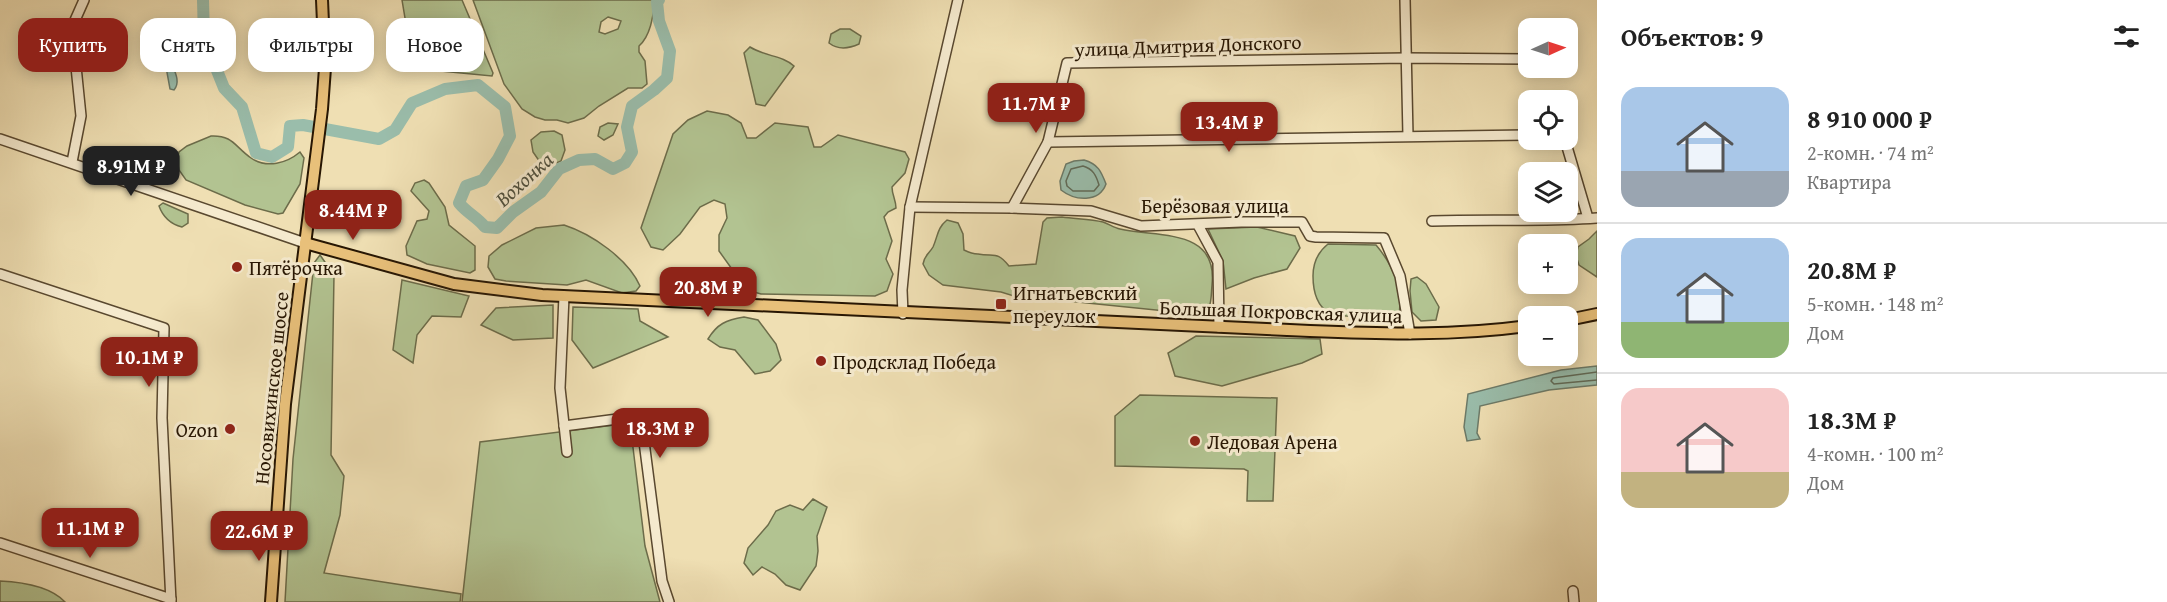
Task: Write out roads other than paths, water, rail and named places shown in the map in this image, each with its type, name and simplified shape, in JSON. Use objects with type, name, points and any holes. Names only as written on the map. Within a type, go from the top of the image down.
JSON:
[{"type":"main road","name":"Носовихинское шоссе","points":[[271,602],[285,404],[322,109],[325,68],[322,0]]},
{"type":"main road","name":"Большая Покровская улица","points":[[305,243],[454,284],[564,296],[903,314],[1410,334],[1474,333],[1518,328]]},
{"type":"main road","points":[[1578,318],[1597,314]]},
{"type":"street","points":[[72,162],[81,116],[72,27],[84,0]]},
{"type":"street","points":[[903,314],[902,290],[910,207],[958,0]]},
{"type":"street","points":[[1405,0],[1408,136]]},
{"type":"street","name":"улица Дмитрия Донского","points":[[1012,208],[1048,142],[1067,63],[1406,58],[1518,59]]},
{"type":"street","points":[[1048,142],[1518,135]]},
{"type":"street","points":[[0,139],[305,243]]},
{"type":"street","points":[[1432,221],[1468,219],[1540,222],[1592,218],[1568,150]]},
{"type":"street","points":[[910,207],[1012,208]]},
{"type":"street","name":"Берёзовая улица","points":[[1012,208],[1091,211],[1142,226],[1302,222],[1310,236],[1384,238],[1400,276],[1410,334]]},
{"type":"street","points":[[1198,225],[1218,262],[1219,327]]},
{"type":"street","points":[[0,273],[164,328],[162,418],[171,601],[0,543]]},
{"type":"street","points":[[564,296],[560,388],[567,452]]},
{"type":"street","points":[[564,426],[633,417],[639,419],[642,426],[662,581],[669,602]]},
{"type":"street","points":[[1573,591],[1574,602]]},
{"type":"water","points":[[167,72],[175,72],[177,84],[174,90],[170,89]]},
{"type":"water","points":[[1084,160],[1098,169],[1106,184],[1098,194],[1080,198],[1061,190],[1060,181],[1066,164]]},
{"type":"water","points":[[1597,366],[1597,385],[1549,390],[1480,406],[1477,433],[1480,439],[1467,441],[1464,427],[1468,394],[1561,370]]},
{"type":"waterway","name":"Вохонка","points":[[203,0],[204,38],[224,88],[242,107],[256,153],[272,157],[288,147],[290,126],[303,125],[379,139],[395,130],[412,103],[445,89],[478,85],[505,107],[510,136],[498,159],[483,180],[466,186],[459,203],[485,227],[497,228],[513,212],[541,192],[559,169],[579,160],[595,159],[613,169],[625,163],[632,152],[627,127],[632,106],[667,78],[670,51],[659,21],[657,2],[659,0]]},
{"type":"place","name":"Пятёрочка","points":[[237,267]]},
{"type":"place","name":"Игнатьевский переулок","points":[[1001,304]]},
{"type":"place","name":"Продсклад Победа","points":[[821,361]]},
{"type":"place","name":"Ozon","points":[[230,429]]},
{"type":"place","name":"Ледовая Арена","points":[[1195,441]]}]
